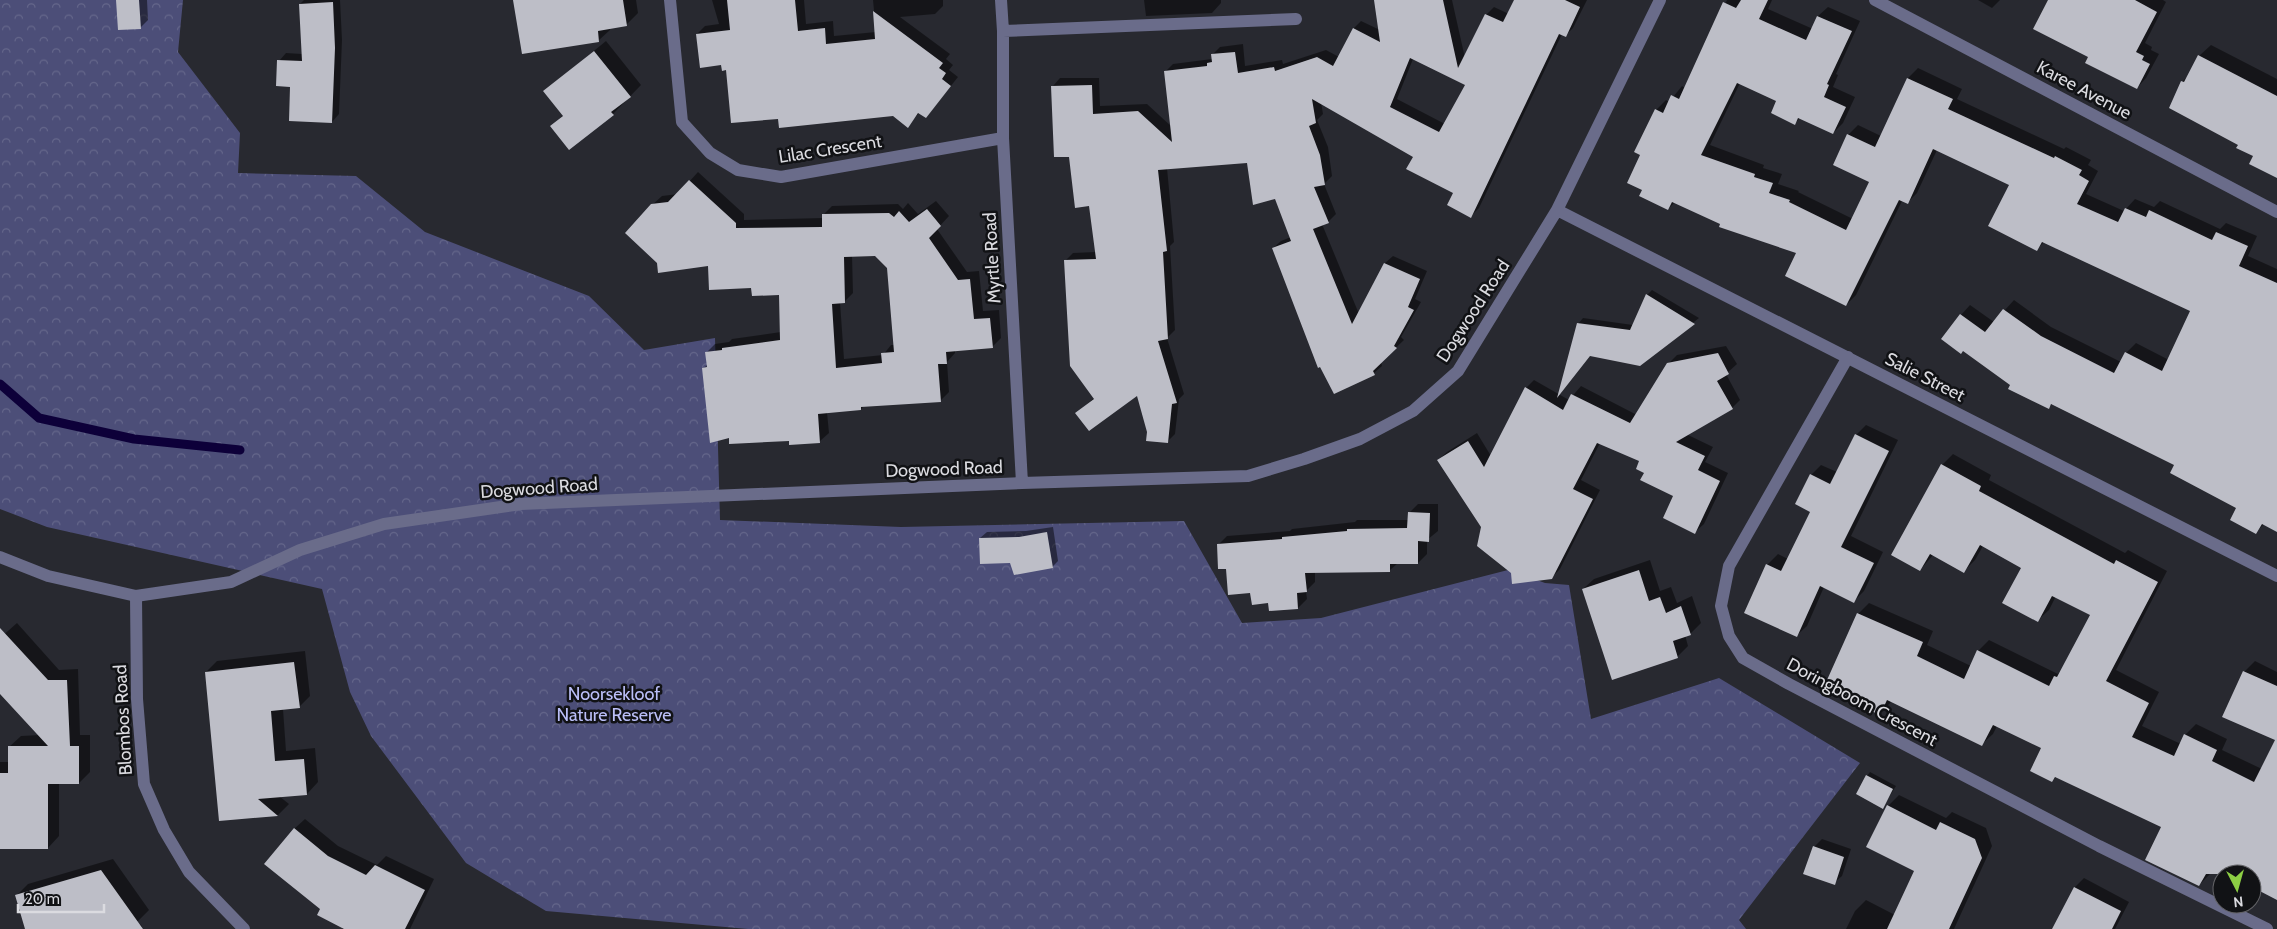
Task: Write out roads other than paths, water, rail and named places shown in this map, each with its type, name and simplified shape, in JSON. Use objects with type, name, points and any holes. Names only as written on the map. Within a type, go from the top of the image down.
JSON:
[{"type":"street","name":"Lilac Crescent","points":[[670,0],[682,122],[710,153],[738,170],[781,177],[1003,138]]},
{"type":"street","name":"Myrtle Road","points":[[1001,0],[1003,32],[1003,138],[1022,483]]},
{"type":"street","name":"Dogwood Road","points":[[0,556],[48,576],[136,596],[231,582],[300,550],[384,524],[521,504],[1022,483],[1248,476],[1304,460],[1360,439],[1413,411],[1458,371],[1557,210],[1660,0]]},
{"type":"street","name":"Karee Avenue","points":[[1875,0],[2277,212]]},
{"type":"street","points":[[1003,32],[1296,19]]},
{"type":"street","name":"Salie Street","points":[[1557,210],[2277,576]]},
{"type":"street","name":"Doringboom Crescent","points":[[1848,357],[1729,566],[1721,606],[1729,636],[1744,658],[1789,684],[2099,846],[2267,929]]},
{"type":"street","name":"Blombos Road","points":[[136,596],[136,699],[144,784],[164,830],[189,872],[244,929]]},
{"type":"waterway","points":[[0,384],[39,418],[134,439],[240,450]]},
{"type":"park label","name":"Noorsekloof Nature Reserve","points":[[614,704]]}]
